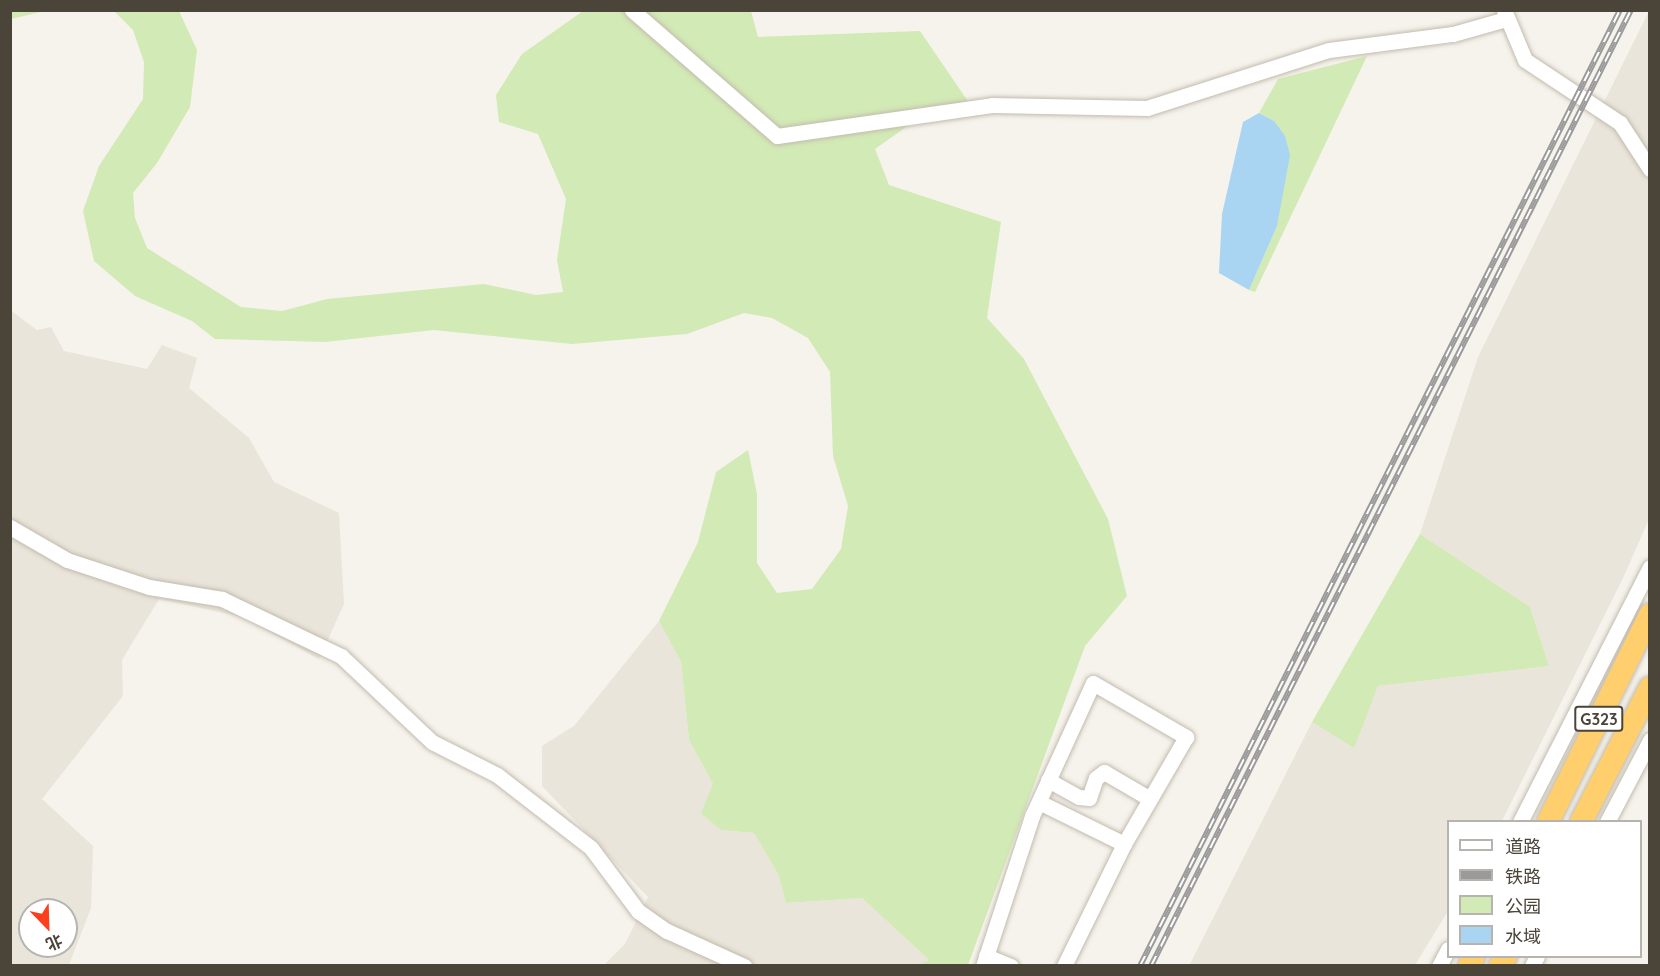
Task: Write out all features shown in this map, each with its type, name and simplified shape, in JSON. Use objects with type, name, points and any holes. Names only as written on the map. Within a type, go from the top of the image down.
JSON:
[{"type":"highway","name":"G323","points":[[1549,820],[1650,615]]},
{"type":"highway","name":"G323","points":[[1582,820],[1650,688]]},
{"type":"street","points":[[632,10],[777,136],[992,105],[1147,108],[1329,50],[1453,34],[1505,15],[1526,60],[1620,123],[1650,169]]},
{"type":"street","points":[[10,527],[67,560],[149,586],[222,599],[340,656],[432,742],[497,775],[591,848],[638,910],[667,931],[744,966]]},
{"type":"street","points":[[1521,820],[1650,567]]},
{"type":"street","points":[[1011,966],[984,961],[1039,802],[1093,683],[1186,736],[1124,844],[1064,966]]},
{"type":"street","points":[[1608,820],[1650,740]]},
{"type":"street","points":[[1048,780],[1079,796],[1089,798],[1096,778],[1104,772],[1150,799]]},
{"type":"street","points":[[1039,802],[1124,844]]},
{"type":"street","points":[[1439,966],[1447,952]]},
{"type":"shaded area","points":[[1649,11],[1650,517],[1623,578],[1502,820],[1447,820],[1447,913],[1415,965],[1189,966],[1312,722],[1353,747],[1378,686],[1549,666],[1530,607],[1420,534],[1478,357]]},
{"type":"shaded area","points":[[10,310],[37,330],[51,327],[64,351],[147,369],[162,345],[197,358],[189,388],[249,438],[274,482],[339,513],[344,604],[319,659],[242,617],[159,599],[122,660],[123,696],[42,799],[93,846],[91,908],[78,942],[78,898],[18,898],[18,958],[72,958],[69,965],[11,965]]},
{"type":"shaded area","points":[[659,621],[681,662],[689,740],[713,784],[721,830],[754,833],[778,874],[786,903],[862,898],[929,960],[920,966],[604,965],[625,944],[648,897],[542,786],[542,746],[574,726]]},
{"type":"green space","points":[[11,10],[45,10],[45,11],[11,19]]},
{"type":"green space","points":[[114,11],[179,11],[197,50],[190,107],[157,163],[133,193],[135,218],[147,248],[241,307],[282,311],[327,299],[484,284],[536,295],[563,292],[557,260],[566,199],[538,134],[499,122],[496,95],[522,54],[583,11],[751,11],[758,37],[920,31],[978,116],[912,123],[875,149],[889,185],[1001,222],[987,318],[1024,359],[1108,519],[1127,596],[1085,646],[968,965],[920,965],[929,960],[862,898],[786,903],[778,874],[754,833],[721,830],[701,813],[713,784],[689,740],[681,662],[659,621],[698,542],[716,472],[748,450],[757,494],[757,563],[777,593],[812,589],[841,549],[848,506],[833,456],[830,372],[808,338],[772,318],[744,313],[687,334],[572,344],[434,330],[325,342],[215,339],[192,321],[135,296],[94,261],[83,211],[99,166],[143,99],[144,62],[133,30]]},
{"type":"green space","points":[[1367,56],[1255,292],[1249,290],[1277,226],[1274,121],[1259,113],[1278,79]]},
{"type":"green space","points":[[1420,534],[1530,607],[1549,666],[1378,686],[1354,748],[1312,722]]},
{"type":"water","points":[[1259,113],[1274,121],[1285,136],[1290,155],[1277,226],[1249,290],[1219,273],[1222,214],[1243,122]]},
{"type":"railway","points":[[1140,966],[1620,10]]},
{"type":"railway","points":[[1151,966],[1631,10]]}]
